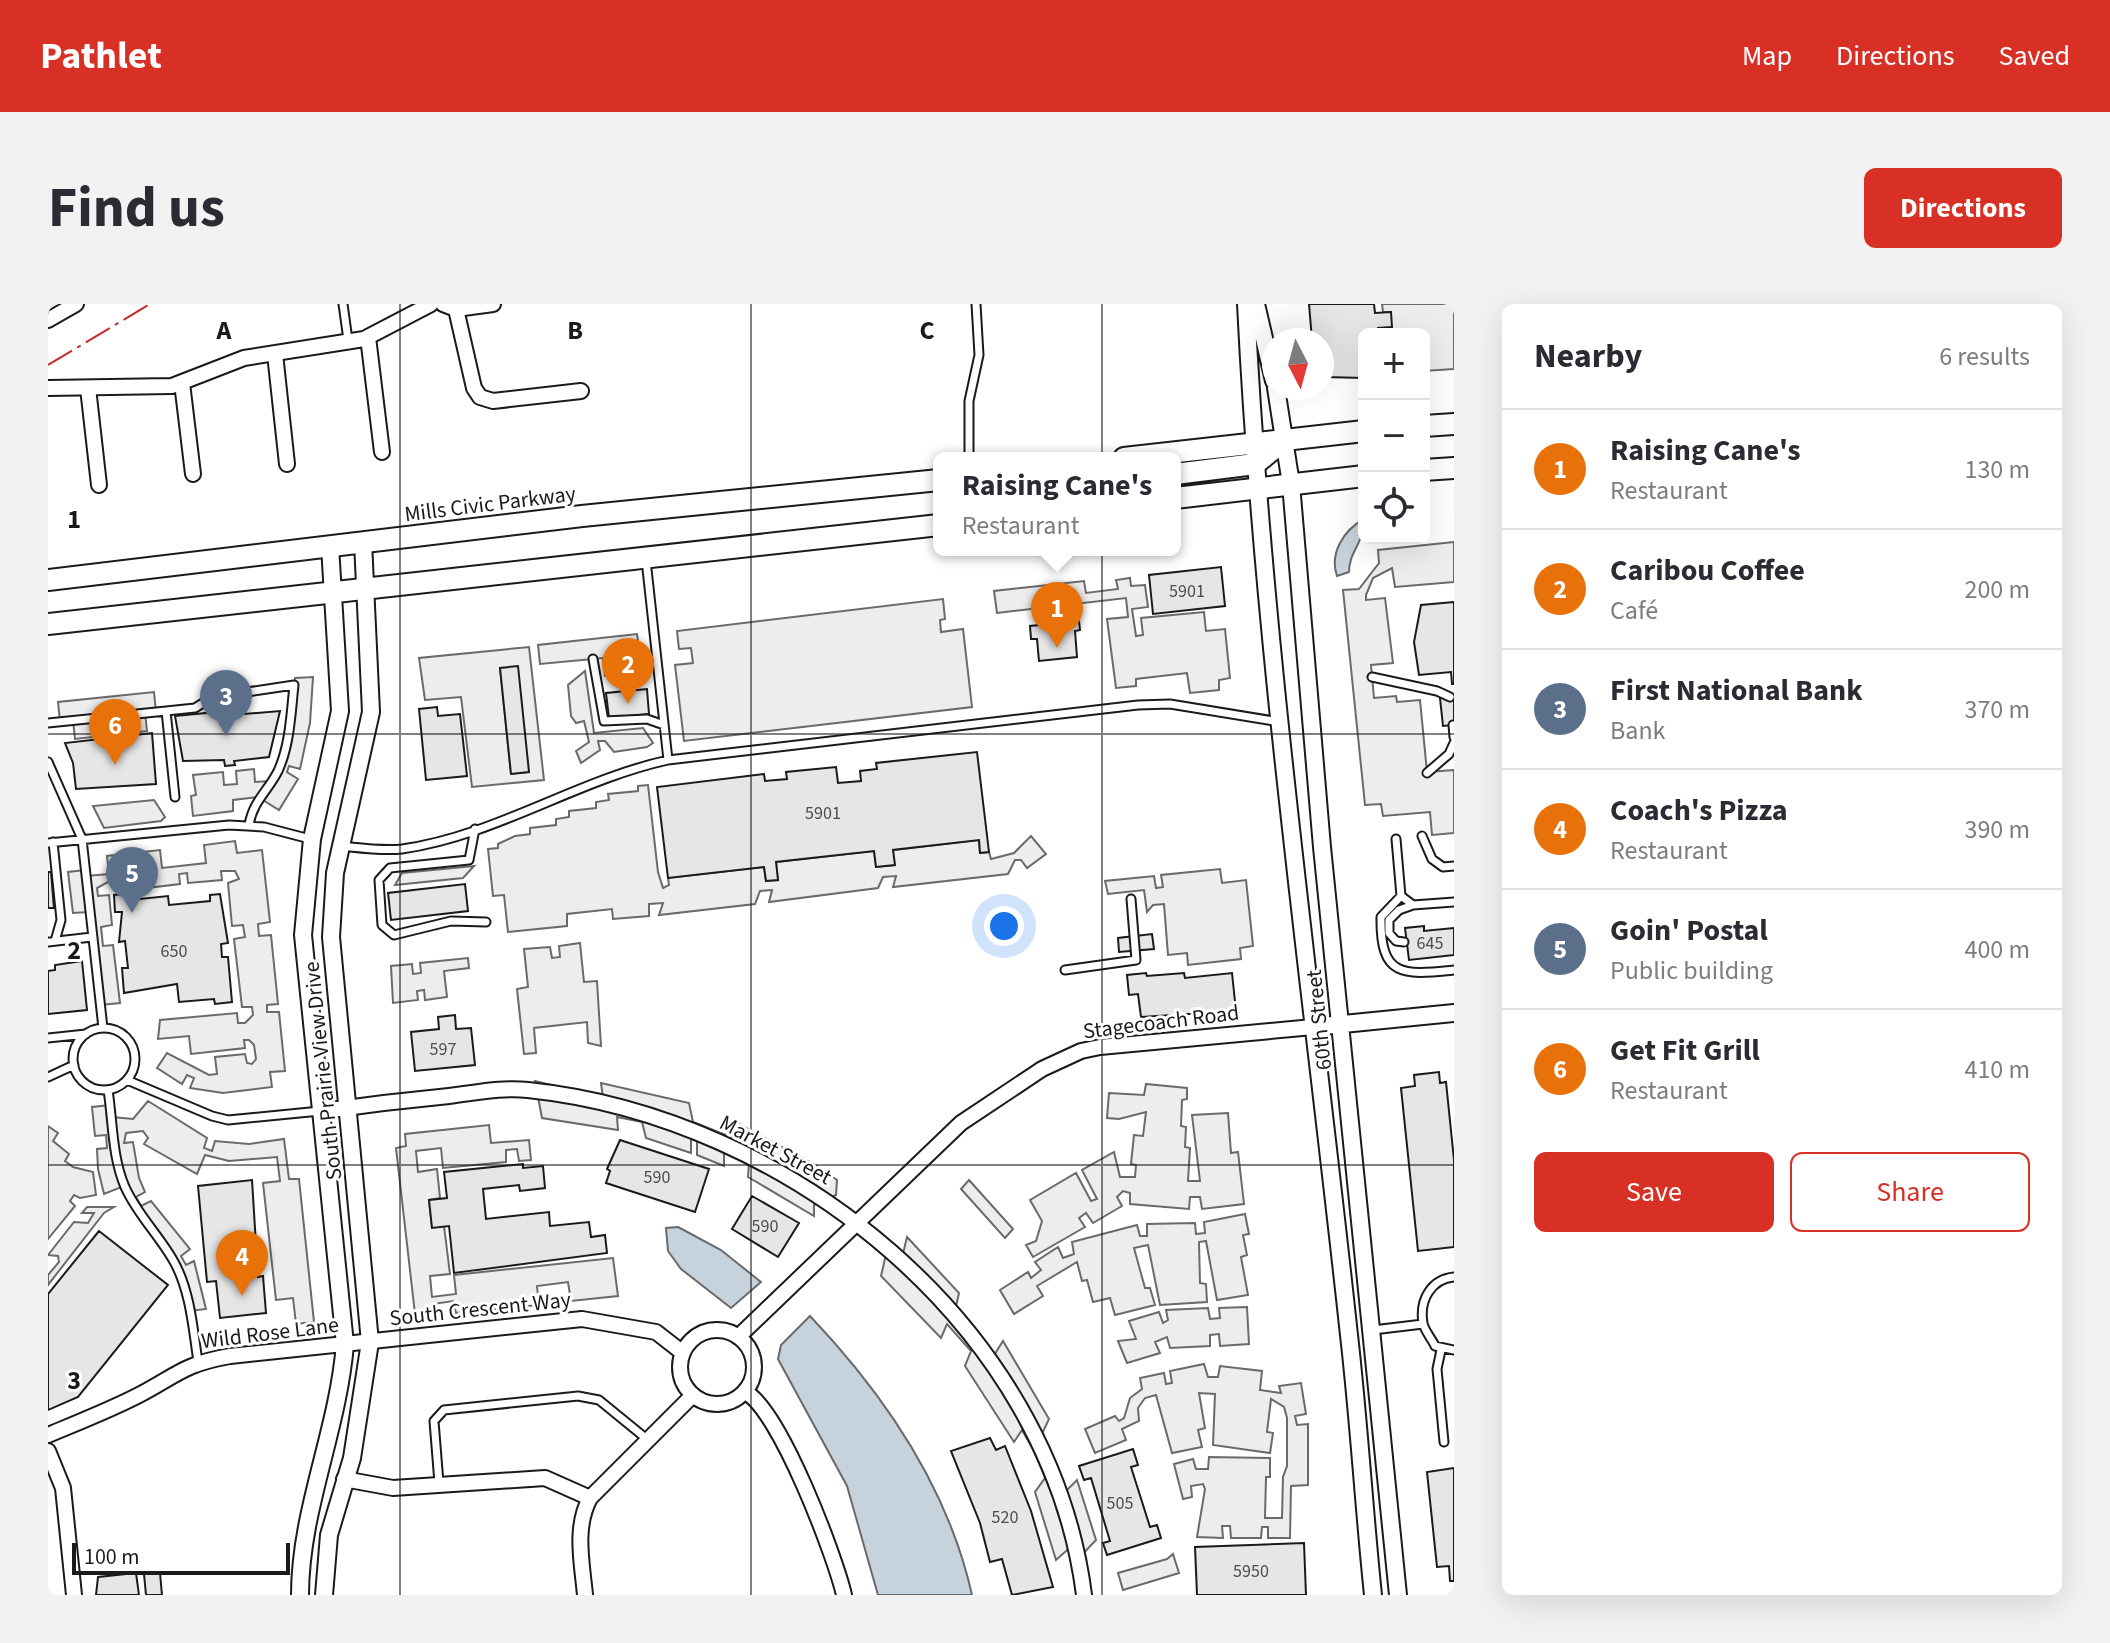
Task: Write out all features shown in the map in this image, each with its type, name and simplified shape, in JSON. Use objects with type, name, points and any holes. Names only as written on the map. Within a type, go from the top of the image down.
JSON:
[{"type":"main road","points":[[1430,426],[1454,424]]},
{"type":"main road","points":[[1176,452],[1358,432]]},
{"type":"main road","points":[[1181,473],[1255,464],[1286,439]]},
{"type":"main road","points":[[1430,470],[1454,468]]},
{"type":"main road","points":[[1181,497],[1358,477]]},
{"type":"main road","name":"Mills Civic Parkway","points":[[48,580],[363,542],[933,481]]},
{"type":"main road","points":[[48,624],[933,526]]},
{"type":"street","points":[[48,320],[76,304]]},
{"type":"street","points":[[48,388],[172,386],[244,358],[348,343],[368,337],[431,304]]},
{"type":"street","points":[[493,304],[449,306],[474,388],[480,397],[493,401],[581,391]]},
{"type":"street","name":"60th Street","points":[[1246,304],[1255,464],[1313,1027],[1349,1337],[1373,1595]]},
{"type":"street","points":[[1256,304],[1262,330]]},
{"type":"street","points":[[368,337],[382,452]]},
{"type":"street","points":[[275,354],[287,464]]},
{"type":"street","points":[[182,383],[193,474]]},
{"type":"street","points":[[88,388],[99,485]]},
{"type":"street","name":"60th Street","points":[[1278,400],[1291,484],[1340,1024],[1398,1595]]},
{"type":"street","name":"South Prairie View Drive","points":[[324,1595],[327,1549],[352,1458],[370,1342],[331,937],[331,905],[341,846],[371,712],[363,542]]},
{"type":"street","name":"South Prairie View Drive","points":[[300,1595],[305,1534],[335,1419],[345,1344],[303,935],[312,839],[340,711],[330,546]]},
{"type":"street","name":"Stagecoach Road","points":[[738,1337],[961,1123],[1042,1069],[1072,1054],[1100,1047],[1454,1013]]},
{"type":"street","name":"Market Street","points":[[323,1111],[508,1089],[605,1104],[664,1121],[723,1144],[802,1184],[893,1255],[948,1308],[1012,1391],[1049,1459],[1065,1501],[1084,1595]]},
{"type":"street","name":"South Crescent Way","points":[[370,1342],[582,1319],[656,1332],[683,1353]]},
{"type":"street","points":[[713,1330],[738,1337],[752,1354],[754,1367],[745,1392],[730,1402],[717,1404],[693,1395],[681,1378],[683,1353],[701,1334],[713,1330]]},
{"type":"street","name":"Wild Rose Lane","points":[[48,1435],[142,1393],[198,1362],[370,1342]]},
{"type":"street","points":[[745,1392],[750,1394],[794,1464],[827,1539],[844,1595]]},
{"type":"street","points":[[585,1595],[580,1542],[582,1512],[590,1498],[693,1395]]},
{"type":"street","points":[[48,1451],[63,1488],[74,1595]]},
{"type":"street","points":[[344,1479],[393,1488],[545,1478],[590,1498]]},
{"type":"lane","points":[[343,304],[348,343]]},
{"type":"lane","points":[[969,452],[969,401],[979,355],[976,304]]},
{"type":"lane","points":[[645,558],[668,760]]},
{"type":"lane","points":[[593,659],[604,721],[647,719],[664,725]]},
{"type":"lane","points":[[1372,677],[1450,697]]},
{"type":"lane","points":[[227,695],[294,685],[287,739],[277,772],[255,802],[249,825]]},
{"type":"lane","points":[[48,723],[195,708],[214,696]]},
{"type":"lane","points":[[341,846],[401,849],[475,829],[627,771],[668,760],[1138,705],[1170,704],[1282,722]]},
{"type":"lane","points":[[166,711],[175,797]]},
{"type":"lane","points":[[1453,725],[1454,737]]},
{"type":"lane","points":[[1427,773],[1449,754],[1454,743]]},
{"type":"lane","points":[[48,762],[82,839],[103,1028]]},
{"type":"lane","points":[[92,937],[52,942],[61,920],[51,842],[249,825],[312,839]]},
{"type":"lane","points":[[475,829],[469,860],[390,868],[379,880],[382,925],[394,935],[451,921],[474,919],[486,922]]},
{"type":"lane","points":[[1422,836],[1432,859],[1443,867],[1454,866]]},
{"type":"lane","points":[[1396,839],[1401,896],[1413,905]]},
{"type":"lane","points":[[1401,896],[1381,917],[1386,957],[1395,969],[1410,974],[1454,970]]},
{"type":"lane","points":[[1065,970],[1136,960],[1131,899]]},
{"type":"lane","points":[[1404,942],[1396,941],[1389,933],[1389,920],[1399,910],[1413,905],[1454,902]]},
{"type":"lane","points":[[48,1038],[86,1034],[103,1028],[115,1030],[130,1042],[135,1061],[127,1080],[108,1090],[85,1083],[74,1065],[74,1054],[86,1034]]},
{"type":"lane","points":[[48,1077],[74,1065]]},
{"type":"lane","points":[[127,1080],[228,1120],[323,1111]]},
{"type":"lane","points":[[108,1090],[116,1157],[124,1186],[139,1215],[175,1263],[184,1288],[198,1362]]},
{"type":"lane","points":[[1444,1442],[1437,1369],[1441,1350],[1423,1324],[1430,1287],[1438,1279],[1454,1277]]},
{"type":"lane","points":[[1373,1330],[1423,1324]]},
{"type":"lane","points":[[1441,1350],[1454,1350]]},
{"type":"lane","points":[[439,1483],[434,1421],[444,1410],[578,1396],[599,1400],[648,1440]]},
{"type":"shaded area","points":[[1382,304],[1454,304],[1454,369],[1430,371],[1430,328],[1387,328],[1391,312],[1383,312]]},
{"type":"shaded area","points":[[1358,523],[1358,543],[1349,572],[1337,576],[1337,551],[1350,529]]},
{"type":"shaded area","points":[[1454,542],[1454,582],[1395,587],[1392,568],[1373,578],[1366,595],[1366,600],[1385,598],[1393,663],[1371,665],[1374,698],[1396,696],[1397,702],[1420,700],[1427,772],[1454,770],[1454,833],[1432,835],[1430,812],[1383,816],[1381,804],[1365,805],[1343,590],[1359,589],[1379,563],[1378,550]]},
{"type":"shaded area","points":[[1130,578],[1131,586],[1145,585],[1148,607],[1132,609],[1136,636],[1143,635],[1141,618],[1204,612],[1206,631],[1225,629],[1230,678],[1219,680],[1219,690],[1190,693],[1187,673],[1136,679],[1136,686],[1116,688],[1107,619],[1128,617],[1126,598],[997,613],[994,591],[1084,581],[1086,593],[1118,589],[1116,580]]},
{"type":"shaded area","points":[[943,599],[945,619],[940,620],[941,632],[963,629],[972,707],[684,741],[675,665],[693,663],[691,648],[679,649],[677,631]]},
{"type":"shaded area","points":[[637,634],[640,654],[634,655],[637,673],[605,676],[603,658],[540,664],[538,645]]},
{"type":"shaded area","points":[[529,647],[544,780],[472,787],[461,697],[425,700],[419,658]],"holes":[[[500,668],[529,772],[511,774]]]},
{"type":"shaded area","points":[[585,671],[594,733],[643,728],[653,743],[647,747],[614,752],[605,741],[598,741],[600,750],[581,763],[576,751],[589,742],[584,721],[576,723],[571,716],[568,685]]},
{"type":"shaded area","points":[[313,677],[310,723],[300,769],[289,766],[287,772],[298,779],[279,810],[258,797],[233,800],[233,811],[193,816],[191,796],[196,795],[193,775],[223,772],[224,785],[237,784],[236,771],[254,769],[255,782],[270,781],[277,772],[287,739],[295,678]]},
{"type":"shaded area","points":[[154,692],[156,712],[145,713],[147,731],[75,739],[73,721],[60,721],[58,702]]},
{"type":"shaded area","points":[[648,785],[658,872],[663,888],[669,885],[668,878],[764,867],[766,881],[778,880],[776,862],[874,851],[876,867],[894,865],[893,850],[979,840],[980,853],[989,852],[991,859],[1014,853],[1031,836],[1046,854],[1027,868],[1021,860],[1015,860],[1008,874],[893,887],[896,876],[883,877],[878,888],[769,902],[772,890],[760,891],[755,904],[659,915],[663,903],[649,904],[649,916],[613,919],[612,909],[567,914],[567,926],[508,932],[504,895],[493,896],[488,849],[498,848],[498,844],[515,836],[530,834],[530,828],[556,825],[556,819],[569,817],[569,811],[596,808],[596,802],[609,800],[608,794],[638,791],[638,786]]},
{"type":"shaded area","points":[[154,800],[165,817],[161,821],[104,828],[93,806]]},
{"type":"shaded area","points":[[235,841],[237,853],[262,850],[270,922],[258,924],[259,936],[271,935],[278,1004],[267,1005],[267,1012],[279,1012],[285,1071],[270,1072],[272,1087],[223,1093],[190,1088],[194,1078],[187,1075],[182,1084],[157,1068],[167,1053],[209,1075],[217,1074],[215,1057],[245,1054],[247,1063],[252,1064],[256,1059],[254,1045],[249,1040],[244,1040],[245,1048],[191,1054],[189,1036],[158,1039],[160,1020],[237,1013],[238,1023],[245,1023],[253,1015],[252,1007],[242,1007],[234,939],[245,937],[243,925],[232,926],[228,883],[239,879],[235,871],[221,871],[222,880],[188,883],[187,873],[179,874],[180,884],[130,890],[122,881],[108,882],[97,888],[98,896],[109,895],[112,925],[101,927],[103,946],[113,945],[120,1003],[100,1005],[89,912],[73,913],[68,872],[85,870],[86,876],[109,874],[107,856],[160,850],[162,868],[206,863],[204,845]]},
{"type":"shaded area","points":[[474,866],[463,878],[395,885],[402,873]]},
{"type":"shaded area","points":[[1220,869],[1222,883],[1246,880],[1253,946],[1240,948],[1241,959],[1188,965],[1187,953],[1168,955],[1164,904],[1153,905],[1147,912],[1144,890],[1108,894],[1105,881],[1154,876],[1156,888],[1163,887],[1161,875]]},
{"type":"shaded area","points":[[580,943],[584,982],[597,981],[601,1046],[588,1043],[587,1022],[534,1028],[536,1053],[524,1054],[517,989],[528,987],[524,949],[550,947],[552,958],[560,957],[559,946]]},
{"type":"shaded area","points":[[468,958],[469,968],[444,971],[447,997],[425,1000],[424,990],[417,991],[418,1000],[393,1003],[391,966],[412,964],[413,974],[421,973],[420,963]]},
{"type":"shaded area","points":[[535,1081],[603,1098],[601,1083],[689,1103],[693,1122],[731,1137],[731,1120],[814,1164],[837,1180],[836,1195],[814,1205],[814,1216],[748,1177],[749,1162],[724,1152],[724,1166],[697,1155],[697,1141],[691,1139],[691,1153],[646,1138],[642,1122],[617,1117],[618,1130],[542,1118]]},
{"type":"shaded area","points":[[1146,1084],[1187,1088],[1187,1099],[1182,1100],[1181,1126],[1186,1127],[1185,1147],[1190,1148],[1188,1181],[1200,1181],[1192,1115],[1228,1113],[1231,1153],[1238,1152],[1244,1204],[1202,1209],[1200,1197],[1190,1197],[1189,1209],[1130,1204],[1130,1193],[1123,1191],[1117,1197],[1122,1206],[1093,1223],[1086,1213],[1079,1218],[1085,1227],[1033,1257],[1026,1245],[1036,1241],[1042,1221],[1030,1200],[1076,1173],[1091,1201],[1097,1199],[1082,1170],[1114,1152],[1120,1177],[1135,1177],[1136,1165],[1131,1164],[1134,1135],[1143,1136],[1146,1112],[1119,1119],[1107,1118],[1109,1093],[1144,1095]]},
{"type":"shaded area","points":[[148,1101],[207,1138],[204,1148],[212,1151],[215,1141],[249,1144],[284,1139],[289,1179],[299,1179],[314,1322],[296,1324],[293,1298],[276,1300],[263,1183],[280,1181],[277,1157],[229,1161],[205,1155],[197,1174],[144,1144],[148,1138],[143,1131],[126,1133],[124,1143],[133,1142],[139,1178],[145,1192],[136,1197],[141,1206],[151,1201],[190,1249],[181,1256],[186,1265],[194,1261],[206,1309],[190,1311],[175,1263],[124,1186],[104,1194],[98,1169],[97,1149],[107,1148],[106,1135],[95,1136],[92,1107],[110,1105],[112,1117],[133,1119]]},
{"type":"shaded area","points":[[489,1125],[491,1143],[529,1140],[531,1160],[519,1161],[517,1149],[506,1150],[506,1162],[443,1168],[441,1148],[416,1151],[418,1172],[437,1169],[440,1198],[429,1200],[432,1227],[444,1226],[450,1274],[430,1276],[432,1297],[456,1294],[454,1275],[613,1258],[618,1296],[571,1301],[568,1282],[537,1286],[539,1305],[456,1313],[453,1301],[433,1304],[433,1312],[415,1314],[396,1148],[406,1146],[405,1134]]},
{"type":"shaded area","points":[[48,1126],[58,1133],[53,1141],[69,1154],[65,1161],[73,1167],[93,1172],[96,1195],[80,1198],[74,1195],[70,1201],[75,1206],[48,1239]]},
{"type":"shaded area","points":[[969,1180],[1013,1229],[1005,1238],[961,1189]]},
{"type":"shaded area","points":[[87,1207],[114,1207],[104,1213],[48,1285],[48,1275],[59,1262],[58,1256],[48,1255],[74,1222],[88,1223],[94,1213],[82,1213]]},
{"type":"shaded area","points":[[1245,1214],[1249,1234],[1243,1235],[1247,1255],[1241,1257],[1248,1295],[1217,1300],[1206,1241],[1199,1242],[1200,1283],[1206,1284],[1207,1302],[1160,1305],[1148,1245],[1134,1248],[1145,1288],[1150,1288],[1155,1305],[1115,1315],[1110,1298],[1093,1302],[1087,1280],[1082,1281],[1077,1262],[1037,1286],[1043,1296],[1014,1314],[1000,1290],[1028,1272],[1031,1278],[1041,1270],[1035,1262],[1058,1247],[1063,1258],[1074,1254],[1072,1242],[1137,1225],[1140,1236],[1147,1236],[1147,1224],[1195,1223],[1196,1234],[1205,1233],[1204,1222]]},
{"type":"shaded area","points":[[678,1227],[721,1250],[761,1282],[731,1308],[681,1269],[668,1251],[666,1228]]},
{"type":"shaded area","points":[[907,1237],[959,1293],[954,1315],[991,1360],[1003,1341],[1049,1419],[1039,1440],[1063,1494],[1077,1480],[1096,1540],[1079,1558],[1075,1543],[1056,1560],[1035,1492],[1045,1478],[1035,1453],[1022,1430],[1014,1442],[965,1366],[971,1351],[947,1324],[941,1338],[881,1276],[887,1250],[901,1262]]},
{"type":"shaded area","points":[[1247,1307],[1249,1344],[1220,1346],[1219,1334],[1210,1335],[1210,1346],[1170,1348],[1167,1337],[1155,1342],[1160,1353],[1127,1363],[1118,1341],[1136,1339],[1129,1321],[1159,1312],[1163,1323],[1168,1320],[1166,1310],[1208,1308],[1210,1319],[1220,1318],[1219,1308]]},
{"type":"shaded area","points":[[810,1316],[864,1378],[910,1445],[947,1517],[972,1595],[878,1595],[847,1486],[778,1359],[781,1345]]},
{"type":"shaded area","points":[[1204,1364],[1208,1377],[1218,1377],[1220,1366],[1262,1371],[1260,1390],[1281,1393],[1279,1386],[1301,1383],[1306,1414],[1295,1416],[1297,1425],[1308,1424],[1308,1485],[1291,1486],[1290,1538],[1268,1538],[1268,1527],[1262,1527],[1261,1538],[1231,1538],[1230,1526],[1222,1526],[1223,1538],[1197,1537],[1205,1489],[1203,1484],[1191,1486],[1192,1497],[1183,1499],[1174,1464],[1193,1459],[1196,1469],[1208,1469],[1209,1457],[1270,1458],[1270,1477],[1266,1477],[1265,1518],[1282,1518],[1287,1418],[1284,1407],[1271,1399],[1267,1432],[1273,1433],[1270,1453],[1213,1445],[1215,1394],[1199,1393],[1205,1428],[1198,1430],[1202,1447],[1172,1453],[1156,1395],[1145,1398],[1138,1408],[1139,1421],[1122,1429],[1126,1440],[1095,1453],[1085,1429],[1115,1416],[1119,1421],[1124,1418],[1130,1398],[1142,1389],[1140,1378],[1164,1373],[1166,1384],[1172,1383],[1170,1371]]},
{"type":"shaded area","points":[[1173,1554],[1179,1573],[1123,1590],[1118,1573],[1167,1559]]},
{"type":"building","points":[[1309,304],[1374,304],[1375,313],[1391,312],[1392,327],[1358,328],[1358,378],[1334,377],[1334,328],[1311,328]]},
{"type":"building","points":[[1221,567],[1225,606],[1153,614],[1149,575]]},
{"type":"building","points":[[1454,602],[1452,684],[1451,672],[1419,675],[1414,642],[1421,605]]},
{"type":"building","points":[[1079,621],[1080,630],[1075,631],[1077,657],[1039,661],[1037,639],[1031,639],[1030,626]]},
{"type":"building","points":[[518,666],[529,772],[511,774],[500,668]]},
{"type":"building","points":[[647,689],[649,714],[609,718],[606,693]]},
{"type":"building","points":[[227,691],[229,708],[243,707],[244,714],[280,711],[269,757],[234,761],[235,765],[225,766],[224,760],[183,761],[175,716],[216,712],[214,693]]},
{"type":"building","points":[[1454,696],[1454,725],[1443,726],[1440,698]]},
{"type":"building","points":[[437,707],[438,716],[460,714],[467,776],[426,780],[419,709]]},
{"type":"building","points":[[152,733],[156,784],[76,789],[73,763],[65,743]]},
{"type":"building","points":[[977,752],[989,852],[980,853],[979,840],[893,850],[895,865],[876,867],[874,851],[776,862],[778,880],[766,881],[764,867],[668,878],[657,787],[764,774],[765,781],[787,779],[786,772],[836,767],[838,783],[861,781],[860,771],[877,769],[876,763]]},
{"type":"building","points":[[48,872],[51,872],[54,908],[48,908]]},
{"type":"building","points":[[465,884],[468,911],[391,920],[388,893]]},
{"type":"building","points":[[139,892],[140,899],[168,896],[169,905],[210,901],[210,895],[220,894],[228,943],[221,944],[222,957],[228,957],[232,1002],[215,1004],[214,999],[179,1002],[177,984],[124,993],[122,968],[128,968],[125,941],[119,942],[122,912],[115,912],[114,895]]},
{"type":"building","points":[[1424,926],[1424,931],[1454,928],[1454,955],[1409,960],[1405,928]]},
{"type":"building","points":[[1152,934],[1154,949],[1119,952],[1118,938]]},
{"type":"building","points":[[82,961],[87,1010],[48,1014],[48,971],[55,970],[55,965]]},
{"type":"building","points":[[1146,973],[1147,976],[1184,973],[1185,978],[1232,973],[1236,1011],[1141,1017],[1138,994],[1129,995],[1127,975]]},
{"type":"building","points":[[455,1015],[456,1029],[471,1028],[475,1065],[415,1071],[411,1032],[439,1029],[438,1017]]},
{"type":"building","points":[[1439,1072],[1440,1083],[1446,1082],[1454,1160],[1454,1247],[1418,1251],[1401,1088],[1415,1086],[1414,1075]]},
{"type":"building","points":[[620,1140],[709,1169],[695,1212],[606,1183],[610,1171],[607,1169]]},
{"type":"building","points":[[523,1164],[523,1168],[543,1166],[545,1188],[520,1191],[519,1185],[483,1189],[486,1219],[549,1212],[550,1226],[589,1222],[591,1237],[605,1235],[607,1253],[454,1273],[449,1226],[432,1228],[429,1200],[447,1198],[444,1172]]},
{"type":"building","points":[[252,1180],[258,1277],[263,1276],[266,1313],[220,1318],[216,1281],[207,1282],[198,1186]]},
{"type":"building","points":[[752,1196],[799,1223],[778,1257],[732,1229]]},
{"type":"building","points":[[99,1231],[168,1285],[78,1397],[48,1410],[48,1294]]},
{"type":"building","points":[[990,1438],[996,1450],[1005,1446],[1031,1511],[1053,1587],[1012,1595],[1002,1559],[990,1562],[980,1523],[951,1451]]},
{"type":"building","points":[[1133,1449],[1138,1465],[1131,1467],[1150,1527],[1157,1525],[1161,1538],[1107,1555],[1103,1543],[1110,1541],[1091,1478],[1084,1480],[1079,1466]]},
{"type":"building","points":[[1454,1468],[1454,1581],[1450,1581],[1449,1566],[1437,1567],[1427,1472]]},
{"type":"building","points":[[1304,1543],[1306,1595],[1197,1595],[1195,1547]]},
{"type":"building","points":[[136,1573],[139,1595],[96,1595],[98,1577]]},
{"type":"building","points":[[160,1573],[162,1595],[146,1595],[144,1574]]},
{"type":"power","points":[[48,365],[150,304]]},
{"type":"place","name":"Raising Cane's","points":[[1057,648]]},
{"type":"place","name":"Caribou Coffee","points":[[628,704]]},
{"type":"place","name":"First National Bank","points":[[226,736]]},
{"type":"place","name":"Get Fit Grill","points":[[115,765]]},
{"type":"place","name":"Goin' Postal","points":[[132,913]]},
{"type":"place","name":"Coach's Pizza","points":[[242,1296]]}]
